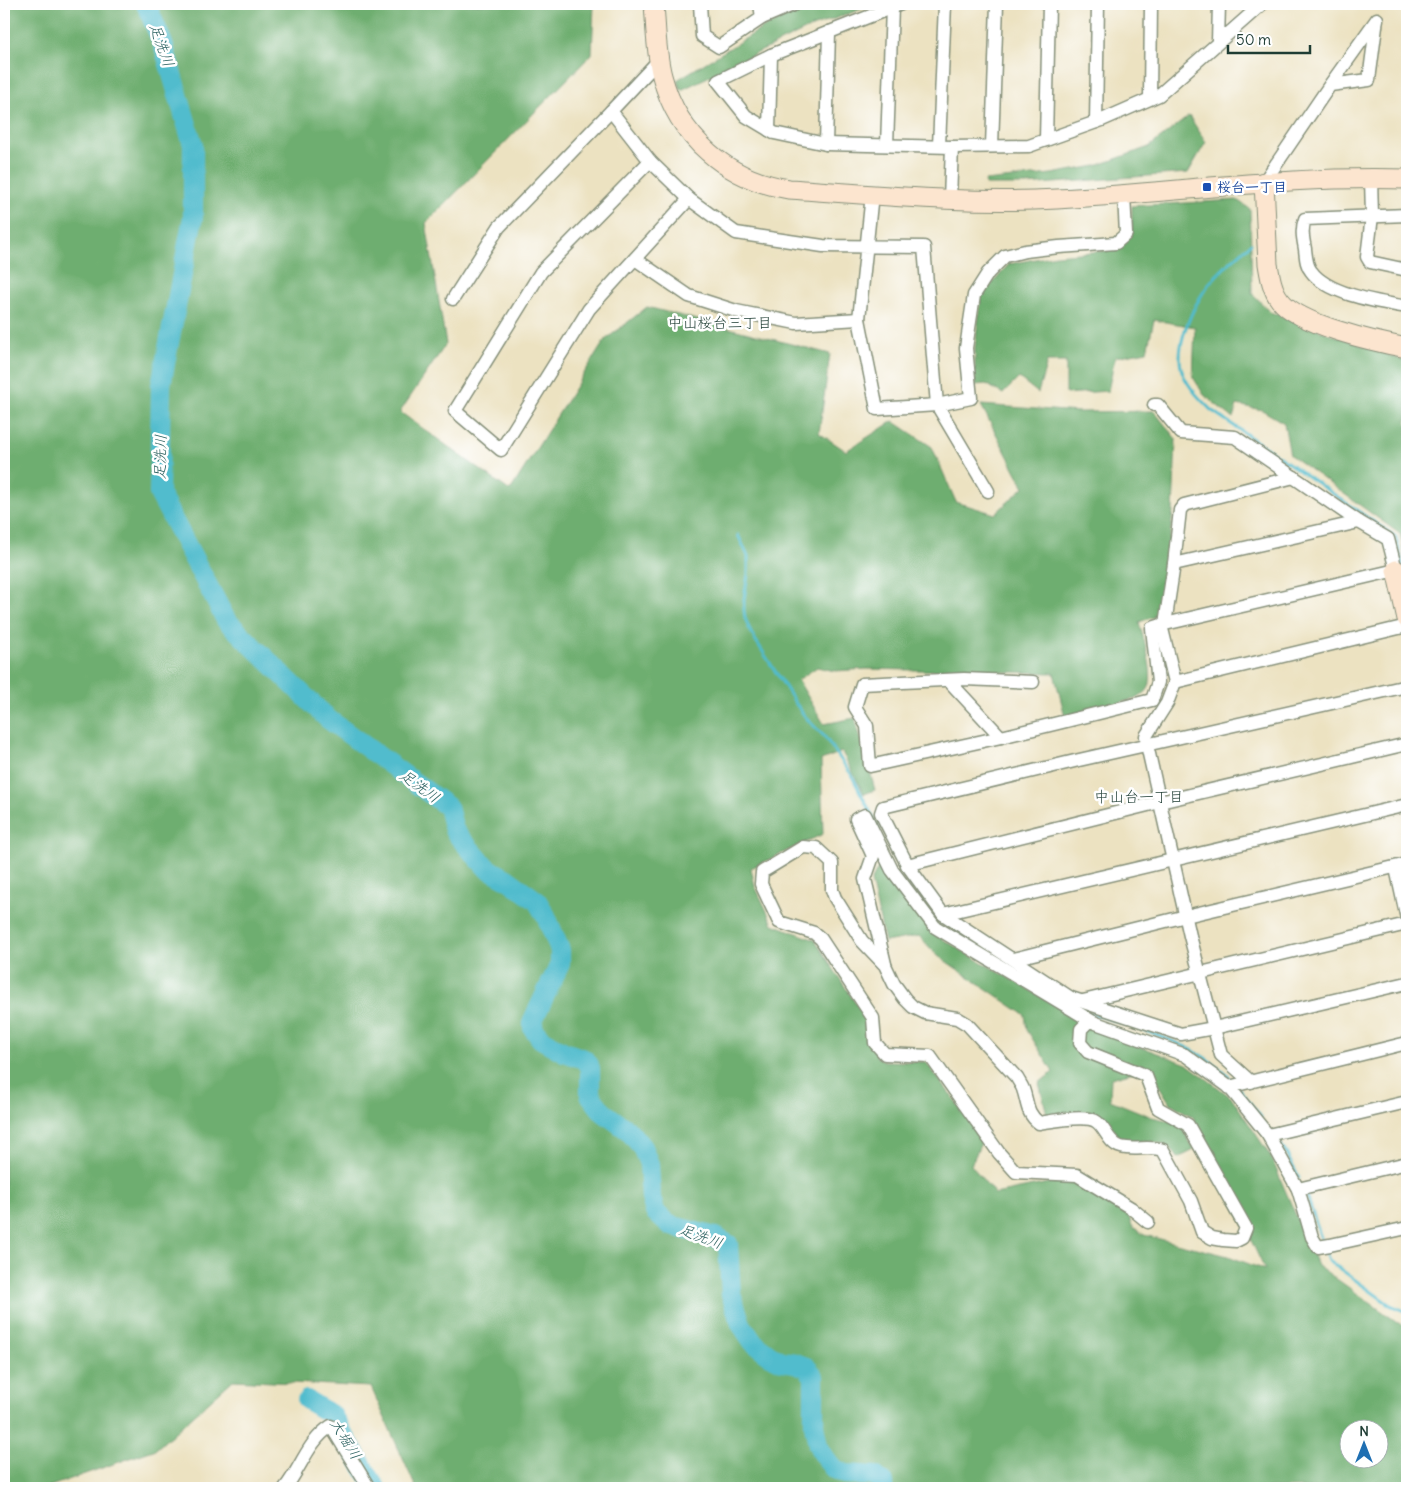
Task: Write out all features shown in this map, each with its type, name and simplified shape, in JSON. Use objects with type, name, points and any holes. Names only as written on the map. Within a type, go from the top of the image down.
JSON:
[{"type":"street","points":[[654,4],[659,60],[667,94],[677,116],[702,145],[734,171],[772,186],[984,201],[1124,195],[1264,182],[1371,178],[1407,180]]},
{"type":"street","points":[[700,4],[702,36],[720,47],[762,18],[796,4]]},
{"type":"street","points":[[760,4],[762,18]]},
{"type":"street","points":[[944,4],[946,147],[950,199]]},
{"type":"street","points":[[992,146],[997,4]]},
{"type":"street","points":[[1046,140],[1049,4]]},
{"type":"street","points":[[1096,122],[1098,4]]},
{"type":"street","points":[[1150,98],[1151,4]]},
{"type":"street","points":[[1218,42],[1219,4]]},
{"type":"street","points":[[887,145],[897,6],[771,55],[718,81],[746,116],[774,133],[826,144],[946,147],[1029,146],[1096,122],[1158,95],[1262,4]]},
{"type":"street","points":[[1330,85],[1369,80],[1377,19],[1330,85],[1264,182],[1268,264],[1273,287],[1279,299],[1295,313],[1309,320],[1355,336],[1407,348]]},
{"type":"street","points":[[826,144],[829,32]]},
{"type":"street","points":[[769,130],[771,55]]},
{"type":"street","points":[[453,299],[499,227],[659,60]]},
{"type":"street","points":[[611,111],[650,162],[689,199],[736,233],[823,246],[924,247],[937,405],[988,491]]},
{"type":"street","points":[[650,162],[542,272],[455,411],[501,450],[589,309],[689,199]]},
{"type":"street","points":[[1371,178],[1372,216],[1366,257],[1370,262],[1407,270]]},
{"type":"street","points":[[872,194],[859,319],[877,409],[937,405],[970,398],[966,348],[974,295],[988,273],[1005,256],[1025,251],[1116,243],[1126,234],[1124,195]]},
{"type":"street","points":[[1407,215],[1305,219],[1302,228],[1306,262],[1315,276],[1322,282],[1337,290],[1374,301],[1407,307]]},
{"type":"street","points":[[635,259],[689,296],[736,311],[796,323],[859,319]]},
{"type":"street","points":[[1154,405],[1158,405],[1181,433],[1235,437],[1359,522],[1388,539],[1407,619]]},
{"type":"street","points":[[1251,1082],[1221,1055],[1186,916],[1146,736],[1167,703],[1175,682],[1163,624],[1174,564],[1180,510],[1184,505],[1294,477]]},
{"type":"street","points":[[1174,564],[1359,522]]},
{"type":"street","points":[[1033,682],[964,679],[862,684],[854,707],[867,726],[870,766],[1001,737],[1152,700],[1158,682],[1152,628],[1396,570]]},
{"type":"street","points":[[1175,682],[1407,626]]},
{"type":"street","points":[[948,680],[1001,737]]},
{"type":"street","points":[[1093,1022],[1088,1022],[1081,1029],[1080,1043],[1088,1052],[1146,1076],[1158,1108],[1188,1125],[1246,1228],[1242,1238],[1236,1241],[1223,1240],[1212,1238],[1202,1232],[1191,1201],[1163,1150],[1154,1147],[1134,1149],[1121,1147],[1114,1144],[1096,1122],[1082,1118],[1039,1122],[1034,1119],[1027,1109],[1023,1088],[1017,1078],[967,1024],[958,1018],[925,1013],[913,1007],[894,984],[885,965],[866,879],[873,856],[856,819],[883,807],[1407,686]]},
{"type":"street","points":[[908,865],[1160,802],[1407,744]]},
{"type":"street","points":[[943,914],[1407,805]]},
{"type":"street","points":[[883,807],[881,813],[908,865],[943,914],[1072,998],[1181,1034],[1407,983]]},
{"type":"street","points":[[866,815],[892,870],[935,927],[1093,1022],[1185,1055],[1230,1087],[1268,1135],[1298,1189],[1312,1237],[1318,1247],[1407,1228]]},
{"type":"street","points":[[885,965],[862,940],[835,898],[832,890],[832,864],[816,848],[803,847],[762,872],[761,884],[779,922],[814,933],[821,939],[873,1018],[876,1043],[885,1054],[930,1056],[1007,1164],[1016,1172],[1077,1175],[1131,1208],[1148,1222]]},
{"type":"street","points":[[1012,958],[1402,866],[1407,918]]},
{"type":"street","points":[[1083,1001],[1407,924]]},
{"type":"street","points":[[1230,1087],[1407,1043]]},
{"type":"street","points":[[1268,1135],[1407,1102]]},
{"type":"street","points":[[1298,1189],[1407,1163]]},
{"type":"street","points":[[286,1488],[313,1442],[324,1430],[331,1426],[369,1488]]},
{"type":"green space","points":[[4,4],[594,4],[592,54],[426,223],[446,344],[400,412],[510,491],[605,340],[647,307],[830,354],[819,433],[846,451],[893,421],[932,447],[956,502],[995,514],[1024,487],[981,405],[1079,412],[1154,411],[1176,439],[1173,512],[1160,615],[1139,622],[1150,666],[1151,675],[1147,691],[1135,699],[1065,716],[1054,673],[867,669],[835,671],[817,667],[798,680],[824,724],[855,718],[875,790],[864,794],[842,752],[821,760],[823,834],[751,868],[755,886],[773,924],[815,940],[867,1021],[877,1057],[885,1061],[926,1062],[963,1111],[981,1143],[971,1165],[995,1194],[1053,1182],[1078,1181],[1127,1211],[1132,1226],[1144,1235],[1228,1256],[1265,1270],[1193,1117],[1170,1103],[1148,1068],[1111,1078],[1110,1100],[1152,1117],[1174,1122],[1181,1126],[1194,1150],[1178,1158],[1173,1151],[1161,1144],[1147,1141],[1124,1141],[1105,1120],[1096,1115],[1082,1112],[1047,1114],[1039,1083],[1053,1072],[1027,1030],[1025,1015],[938,956],[919,936],[885,942],[871,881],[882,861],[932,933],[1103,1033],[1187,1064],[1232,1098],[1271,1157],[1317,1265],[1407,1329],[1407,1488],[416,1488],[371,1387],[233,1380],[156,1449],[45,1488],[4,1488]]},
{"type":"green space","points":[[815,4],[876,4],[809,28],[681,90],[677,80],[766,26]]},
{"type":"green space","points":[[1189,116],[1206,142],[1188,173],[1026,185],[985,185],[985,181],[1051,174],[1096,166],[1149,147]]},
{"type":"green space","points":[[1237,200],[1250,209],[1252,293],[1270,312],[1407,362],[1407,565],[1400,534],[1290,455],[1284,423],[1262,410],[1237,405],[1233,418],[1204,395],[1193,377],[1195,327],[1154,320],[1147,351],[1115,357],[1108,391],[1066,394],[1066,362],[1047,362],[1038,393],[1019,378],[1003,394],[986,384],[975,385],[975,347],[981,297],[1009,264],[1056,255],[1117,250],[1132,235],[1132,206]]},
{"type":"waterway","name":"足洗川","points":[[146,4],[163,44],[193,145],[193,217],[161,385],[159,493],[226,620],[328,719],[448,807],[454,830],[487,868],[507,879],[537,901],[546,916],[560,950],[560,964],[533,1020],[533,1028],[541,1039],[564,1052],[584,1059],[590,1068],[590,1095],[603,1112],[629,1131],[642,1147],[649,1164],[651,1198],[655,1212],[669,1225],[715,1237],[728,1244],[731,1294],[741,1324],[753,1342],[770,1355],[782,1361],[806,1367],[814,1376],[814,1425],[818,1445],[823,1455],[833,1468],[845,1474],[875,1476],[884,1483],[884,1488]]},
{"type":"waterway","points":[[1251,243],[1213,279],[1191,315],[1182,339],[1180,352],[1180,363],[1185,379],[1211,410],[1396,537],[1403,567]]},
{"type":"waterway","points":[[738,535],[748,556],[744,610],[751,633],[796,704],[807,719],[824,736],[851,774],[879,829]]},
{"type":"waterway","points":[[1087,1012],[1185,1046],[1203,1056],[1233,1082]]},
{"type":"waterway","points":[[1238,1088],[1261,1117]]},
{"type":"waterway","points":[[1278,1140],[1299,1178]]},
{"type":"waterway","points":[[1305,1190],[1323,1244]]},
{"type":"waterway","points":[[1325,1250],[1329,1261],[1390,1305],[1407,1312]]},
{"type":"waterway","name":"大堀川","points":[[307,1400],[332,1415],[376,1488]]},
{"type":"place","name":"桜台一丁目","points":[[1207,187]]},
{"type":"district","name":"中山桜台三丁目","points":[[720,322]]},
{"type":"district","name":"中山台一丁目","points":[[1139,796]]}]
